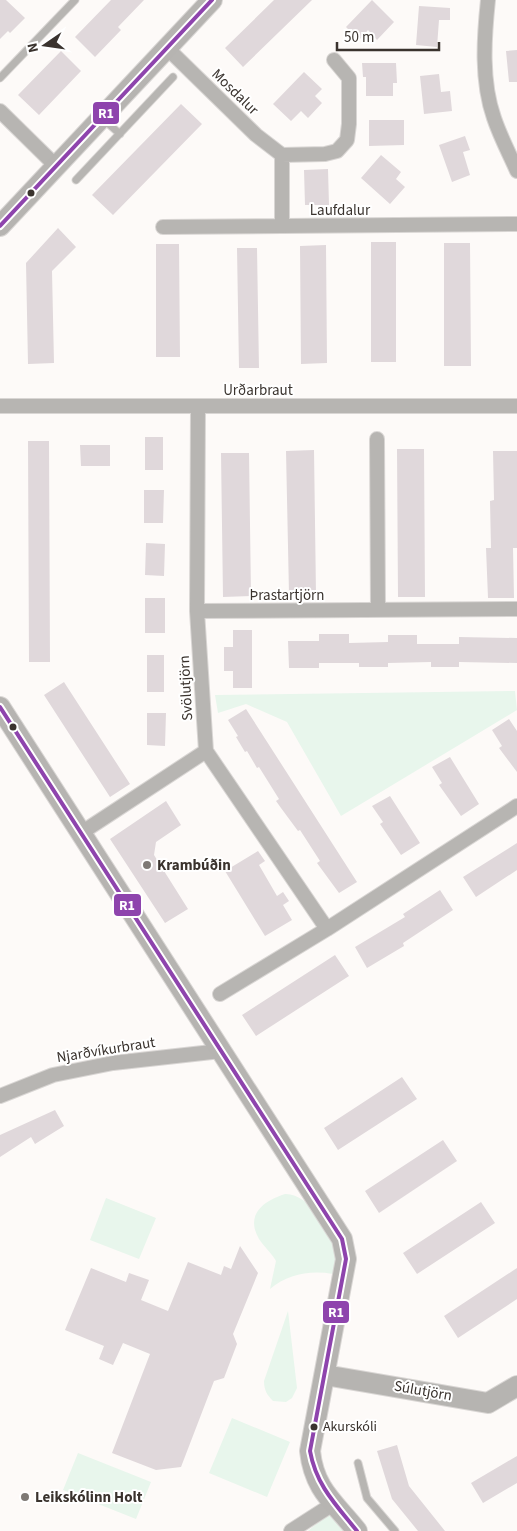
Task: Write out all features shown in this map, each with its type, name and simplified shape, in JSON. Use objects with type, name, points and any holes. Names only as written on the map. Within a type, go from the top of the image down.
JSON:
[{"type":"street","points":[[0,226],[212,0]]},
{"type":"street","points":[[488,0],[485,46],[489,94],[494,117],[517,171]]},
{"type":"street","name":"Mosdalur","points":[[168,49],[256,135],[282,155]]},
{"type":"street","points":[[282,225],[282,155],[325,154],[337,151],[346,140],[349,124],[349,78],[334,60]]},
{"type":"street","points":[[0,111],[57,166]]},
{"type":"street","name":"Laufdalur","points":[[163,227],[282,225],[341,227],[517,224]]},
{"type":"street","name":"Urðarbraut","points":[[0,406],[517,406]]},
{"type":"street","name":"Svölutjörn","points":[[198,406],[197,611],[206,751]]},
{"type":"street","points":[[377,440],[378,610]]},
{"type":"street","name":"Þrastartjörn","points":[[197,611],[517,609]]},
{"type":"street","points":[[0,707],[342,1239],[346,1259],[310,1452],[317,1483],[357,1531]]},
{"type":"street","points":[[81,832],[206,751],[328,929]]},
{"type":"street","points":[[220,994],[328,929],[517,806]]},
{"type":"street","name":"Njarðvíkurbraut","points":[[0,1096],[53,1075],[113,1064],[221,1051]]},
{"type":"street","name":"Súlutjörn","points":[[325,1375],[488,1402],[517,1386]]},
{"type":"street","points":[[291,1531],[333,1504]]},
{"type":"lane","points":[[0,78],[76,0]]},
{"type":"lane","points":[[76,180],[173,77]]},
{"type":"lane","points":[[102,118],[120,134]]},
{"type":"lane","points":[[358,1463],[368,1498],[395,1531]]},
{"type":"shaded area","points":[[515,691],[517,710],[341,816],[287,722],[246,704],[218,713],[215,695]]},
{"type":"shaded area","points":[[285,1194],[295,1196],[304,1201],[322,1219],[334,1242],[338,1254],[338,1264],[333,1274],[300,1274],[284,1280],[270,1289],[276,1261],[259,1239],[255,1230],[255,1216],[263,1205]]},
{"type":"shaded area","points":[[106,1198],[156,1218],[139,1259],[90,1240]]},
{"type":"shaded area","points":[[288,1311],[297,1388],[292,1398],[286,1402],[273,1401],[266,1392],[264,1381]]},
{"type":"shaded area","points":[[232,1418],[290,1442],[267,1497],[209,1473]]},
{"type":"shaded area","points":[[78,1453],[151,1482],[136,1519],[63,1490]]},
{"type":"shaded area","points":[[329,1513],[343,1531],[308,1531]]},
{"type":"building","points":[[0,0],[6,0],[25,18],[10,33],[8,31],[0,39]]},
{"type":"building","points":[[111,0],[144,0],[118,27],[121,30],[95,57],[75,37]]},
{"type":"building","points":[[274,0],[312,0],[243,67],[225,48]]},
{"type":"building","points":[[372,0],[394,22],[377,40],[368,30],[359,40],[346,27]]},
{"type":"building","points":[[419,6],[450,8],[450,20],[439,20],[437,47],[416,45]]},
{"type":"building","points":[[517,50],[517,82],[509,82],[506,51]]},
{"type":"building","points":[[61,51],[81,71],[39,115],[18,95]]},
{"type":"building","points":[[362,63],[396,63],[397,83],[393,83],[393,96],[366,96],[366,77],[363,77]]},
{"type":"building","points":[[304,72],[322,89],[315,96],[322,103],[308,118],[301,111],[291,121],[273,104]]},
{"type":"building","points":[[439,74],[441,92],[450,91],[452,111],[424,114],[420,76]]},
{"type":"building","points":[[181,104],[202,124],[113,215],[92,195]]},
{"type":"building","points":[[369,120],[404,120],[404,145],[369,146]]},
{"type":"building","points":[[465,136],[470,150],[463,152],[470,175],[452,182],[439,145]]},
{"type":"building","points":[[381,155],[401,172],[396,179],[405,187],[390,204],[361,178]]},
{"type":"building","points":[[328,169],[329,205],[305,205],[304,170]]},
{"type":"building","points":[[58,228],[76,247],[52,271],[54,363],[28,364],[26,263]]},
{"type":"building","points":[[371,242],[396,242],[396,362],[371,362]]},
{"type":"building","points":[[444,243],[470,243],[471,366],[444,366]]},
{"type":"building","points":[[156,244],[179,244],[180,357],[156,357]]},
{"type":"building","points":[[326,245],[327,363],[301,364],[300,246]]},
{"type":"building","points":[[237,248],[257,248],[259,368],[239,368]]},
{"type":"building","points":[[145,437],[163,437],[163,470],[145,470]]},
{"type":"building","points":[[28,441],[49,441],[50,662],[29,662]]},
{"type":"building","points":[[80,445],[110,445],[110,466],[81,466]]},
{"type":"building","points":[[397,449],[424,449],[425,597],[398,597]]},
{"type":"building","points":[[314,450],[316,594],[289,594],[286,451]]},
{"type":"building","points":[[493,451],[517,451],[517,548],[513,548],[514,598],[488,598],[486,548],[491,548],[490,501],[494,500]]},
{"type":"building","points":[[221,453],[249,453],[251,596],[223,597]]},
{"type":"building","points":[[144,490],[164,490],[163,523],[144,523]]},
{"type":"building","points":[[146,543],[165,544],[164,576],[145,575]]},
{"type":"building","points":[[145,598],[165,598],[165,633],[145,633]]},
{"type":"building","points":[[233,630],[252,630],[252,688],[233,688],[233,671],[224,671],[224,647],[233,647]]},
{"type":"building","points":[[319,634],[349,634],[349,643],[388,642],[388,635],[417,635],[417,644],[459,644],[459,637],[517,638],[517,663],[459,662],[459,667],[431,667],[431,662],[388,663],[388,667],[359,667],[359,663],[319,663],[319,668],[289,668],[288,641],[319,641]]},
{"type":"building","points":[[147,655],[164,655],[164,692],[147,692]]},
{"type":"building","points":[[64,682],[130,784],[110,797],[44,695]]},
{"type":"building","points":[[246,709],[357,882],[339,893],[317,863],[320,861],[300,830],[298,831],[276,801],[279,799],[259,767],[257,768],[236,737],[238,736],[228,720]]},
{"type":"building","points":[[147,713],[166,713],[165,746],[147,745]]},
{"type":"building","points":[[509,719],[517,731],[517,772],[499,748],[502,746],[492,730]]},
{"type":"building","points":[[450,757],[479,804],[461,816],[439,785],[442,783],[432,767]]},
{"type":"building","points":[[390,796],[420,843],[401,855],[380,824],[383,822],[372,806]]},
{"type":"building","points":[[166,801],[181,825],[156,842],[154,855],[188,909],[165,923],[110,839]]},
{"type":"building","points":[[517,843],[517,870],[476,897],[463,877]]},
{"type":"building","points":[[258,851],[265,861],[259,865],[277,896],[283,892],[289,901],[283,905],[292,920],[265,936],[225,871]]},
{"type":"building","points":[[440,890],[453,910],[403,943],[404,946],[367,968],[355,947],[405,917],[403,914]]},
{"type":"building","points":[[335,955],[349,976],[256,1036],[242,1015]]},
{"type":"building","points":[[402,1077],[417,1099],[338,1150],[324,1128]]},
{"type":"building","points":[[55,1110],[64,1126],[35,1144],[31,1137],[0,1157],[0,1135]]},
{"type":"building","points":[[443,1140],[457,1161],[379,1213],[365,1191]]},
{"type":"building","points":[[481,1202],[495,1223],[417,1274],[403,1253]]},
{"type":"building","points":[[240,1246],[258,1273],[233,1334],[237,1344],[224,1378],[214,1381],[181,1467],[156,1470],[112,1453],[150,1354],[123,1343],[113,1365],[99,1359],[104,1346],[65,1330],[91,1268],[126,1282],[129,1273],[149,1280],[141,1300],[168,1311],[188,1262],[221,1275],[224,1266],[231,1269]]},
{"type":"building","points":[[517,1268],[517,1299],[458,1338],[444,1316]]},
{"type":"building","points":[[397,1445],[409,1486],[445,1531],[418,1531],[392,1499],[377,1451]]},
{"type":"building","points":[[517,1456],[517,1483],[483,1503],[471,1483]]},
{"type":"transit line","name":"R1","points":[[0,226],[212,0]]},
{"type":"transit line","name":"R1","points":[[0,707],[342,1239],[346,1259],[310,1451],[322,1484],[334,1503],[357,1531]]},
{"type":"place","name":"Krambúðin","points":[[147,865]]},
{"type":"place","name":"Akurskóli","points":[[314,1427]]},
{"type":"place","name":"Leikskólinn Holt","points":[[25,1497]]}]
